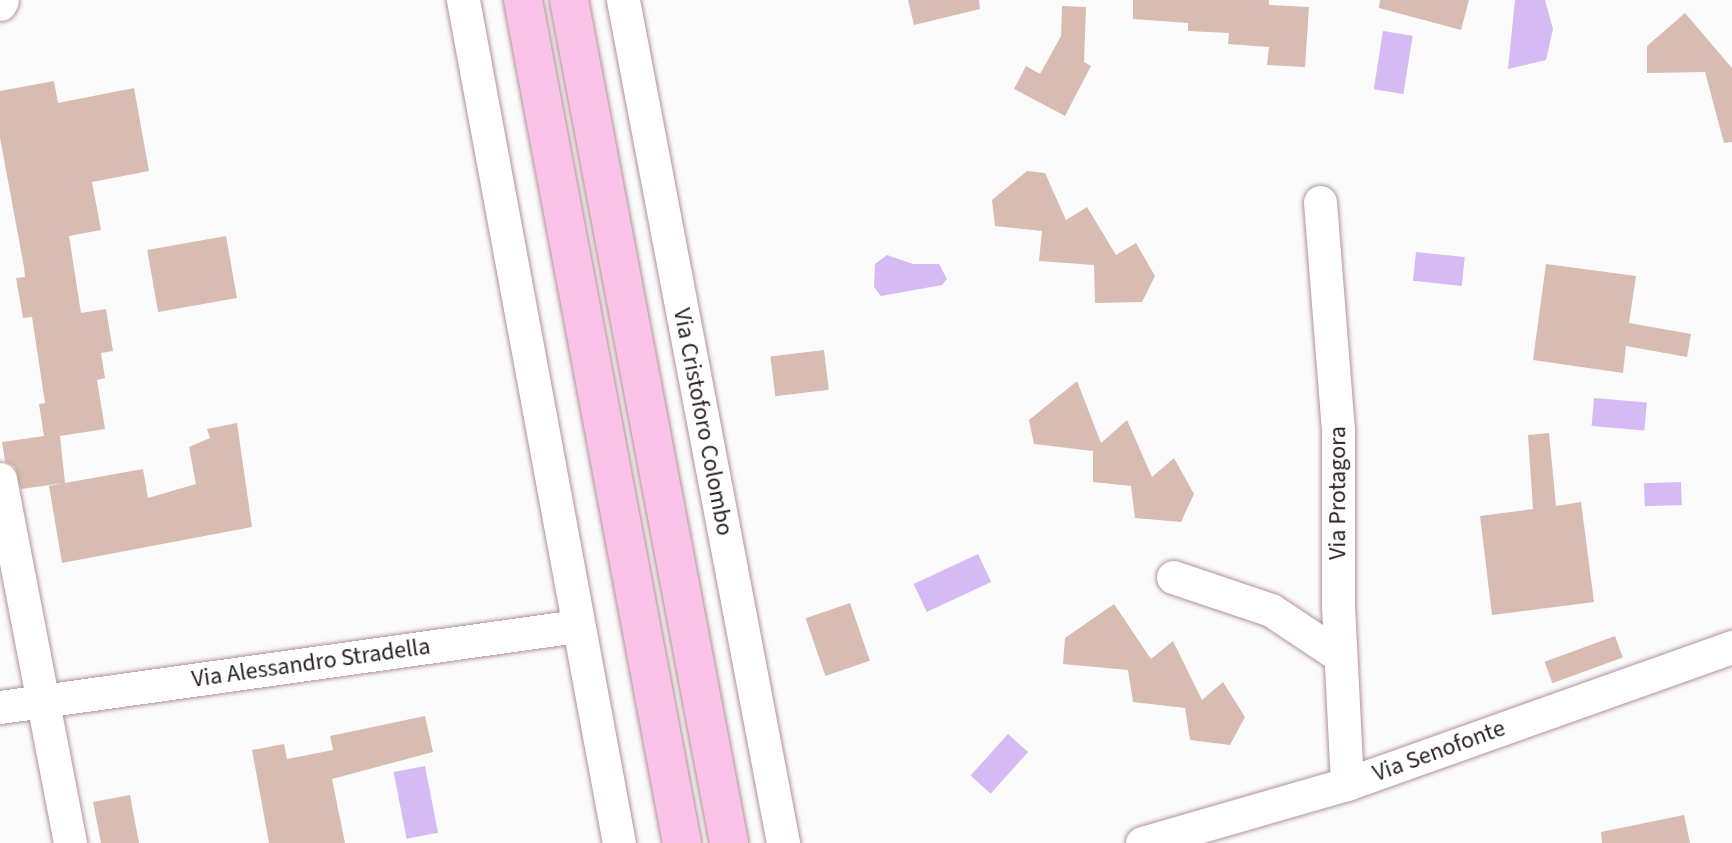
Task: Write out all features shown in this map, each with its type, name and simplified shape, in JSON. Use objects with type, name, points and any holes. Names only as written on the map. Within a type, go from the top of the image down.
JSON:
[{"type":"main road","points":[[523,0],[682,843]]},
{"type":"main road","points":[[569,0],[729,843]]},
{"type":"street","points":[[463,0],[619,843]]},
{"type":"street","name":"Via Cristoforo Colombo","points":[[623,0],[783,843]]},
{"type":"street","name":"Via Protagora","points":[[1320,202],[1338,429],[1340,656],[1347,784]]},
{"type":"street","points":[[0,480],[70,843]]},
{"type":"street","points":[[1172,577],[1271,610],[1340,656]]},
{"type":"street","name":"Via Alessandro Stradella","points":[[0,707],[577,626]]},
{"type":"street","name":"Via Senofonte","points":[[1142,843],[1347,784],[1732,647]]},
{"type":"shaded area","points":[[1515,0],[1545,0],[1553,29],[1546,60],[1508,69]]},
{"type":"shaded area","points":[[1383,31],[1413,36],[1403,94],[1374,89]]},
{"type":"shaded area","points":[[1416,252],[1465,257],[1462,286],[1413,281]]},
{"type":"shaded area","points":[[887,255],[913,264],[939,264],[947,279],[942,285],[881,296],[874,287],[875,264]]},
{"type":"shaded area","points":[[1594,398],[1647,403],[1644,431],[1592,426]]},
{"type":"shaded area","points":[[1681,482],[1682,505],[1645,506],[1644,483]]},
{"type":"shaded area","points":[[978,554],[991,582],[927,612],[914,584]]},
{"type":"shaded area","points":[[1008,734],[1028,752],[991,794],[971,776]]},
{"type":"shaded area","points":[[425,766],[438,833],[407,839],[394,772]]},
{"type":"building","points":[[908,0],[979,0],[980,9],[914,25]]},
{"type":"building","points":[[1133,0],[1269,0],[1269,5],[1309,7],[1305,67],[1267,65],[1269,47],[1228,44],[1229,33],[1188,31],[1188,23],[1133,19]]},
{"type":"building","points":[[1380,0],[1469,0],[1461,30],[1379,8]]},
{"type":"building","points":[[1062,6],[1086,7],[1084,62],[1091,66],[1065,116],[1014,89],[1026,66],[1040,74],[1061,36]]},
{"type":"building","points":[[1685,13],[1732,68],[1732,142],[1724,143],[1705,72],[1647,73],[1647,46]]},
{"type":"building","points":[[54,81],[58,103],[134,88],[149,171],[92,182],[101,230],[69,236],[81,313],[106,309],[113,351],[101,353],[105,378],[97,380],[105,429],[60,436],[65,483],[143,469],[148,498],[196,484],[189,447],[210,438],[207,429],[237,423],[252,527],[62,563],[49,486],[64,483],[21,489],[15,467],[5,461],[2,442],[44,436],[39,404],[45,403],[32,317],[23,318],[16,278],[25,277],[0,138],[0,91]]},
{"type":"building","points":[[1027,171],[1045,173],[1066,220],[1087,207],[1116,255],[1136,243],[1155,276],[1142,302],[1095,303],[1094,265],[1039,261],[1042,231],[995,226],[992,200]]},
{"type":"building","points":[[226,236],[237,298],[158,312],[147,250]]},
{"type":"building","points":[[1546,264],[1636,276],[1629,323],[1691,334],[1687,357],[1626,346],[1623,373],[1533,360]]},
{"type":"building","points":[[824,350],[829,390],[775,396],[770,357]]},
{"type":"building","points":[[1077,381],[1101,443],[1127,420],[1152,477],[1174,458],[1194,494],[1181,522],[1135,518],[1131,486],[1093,482],[1093,451],[1034,444],[1029,420]]},
{"type":"building","points":[[1549,433],[1556,506],[1581,502],[1594,602],[1492,615],[1480,516],[1533,509],[1528,435]]},
{"type":"building","points":[[850,603],[870,661],[825,676],[806,618]]},
{"type":"building","points":[[1114,604],[1151,659],[1173,641],[1202,700],[1223,682],[1245,717],[1230,745],[1190,740],[1185,708],[1133,702],[1128,670],[1063,664],[1065,638]]},
{"type":"building","points":[[1615,636],[1623,658],[1552,683],[1545,662]]},
{"type":"building","points":[[425,716],[433,752],[332,779],[345,843],[269,843],[252,750],[284,744],[287,759],[333,750],[330,736]]},
{"type":"building","points":[[130,795],[139,843],[101,843],[93,802]]},
{"type":"building","points":[[1684,815],[1690,843],[1602,843],[1601,832]]}]
